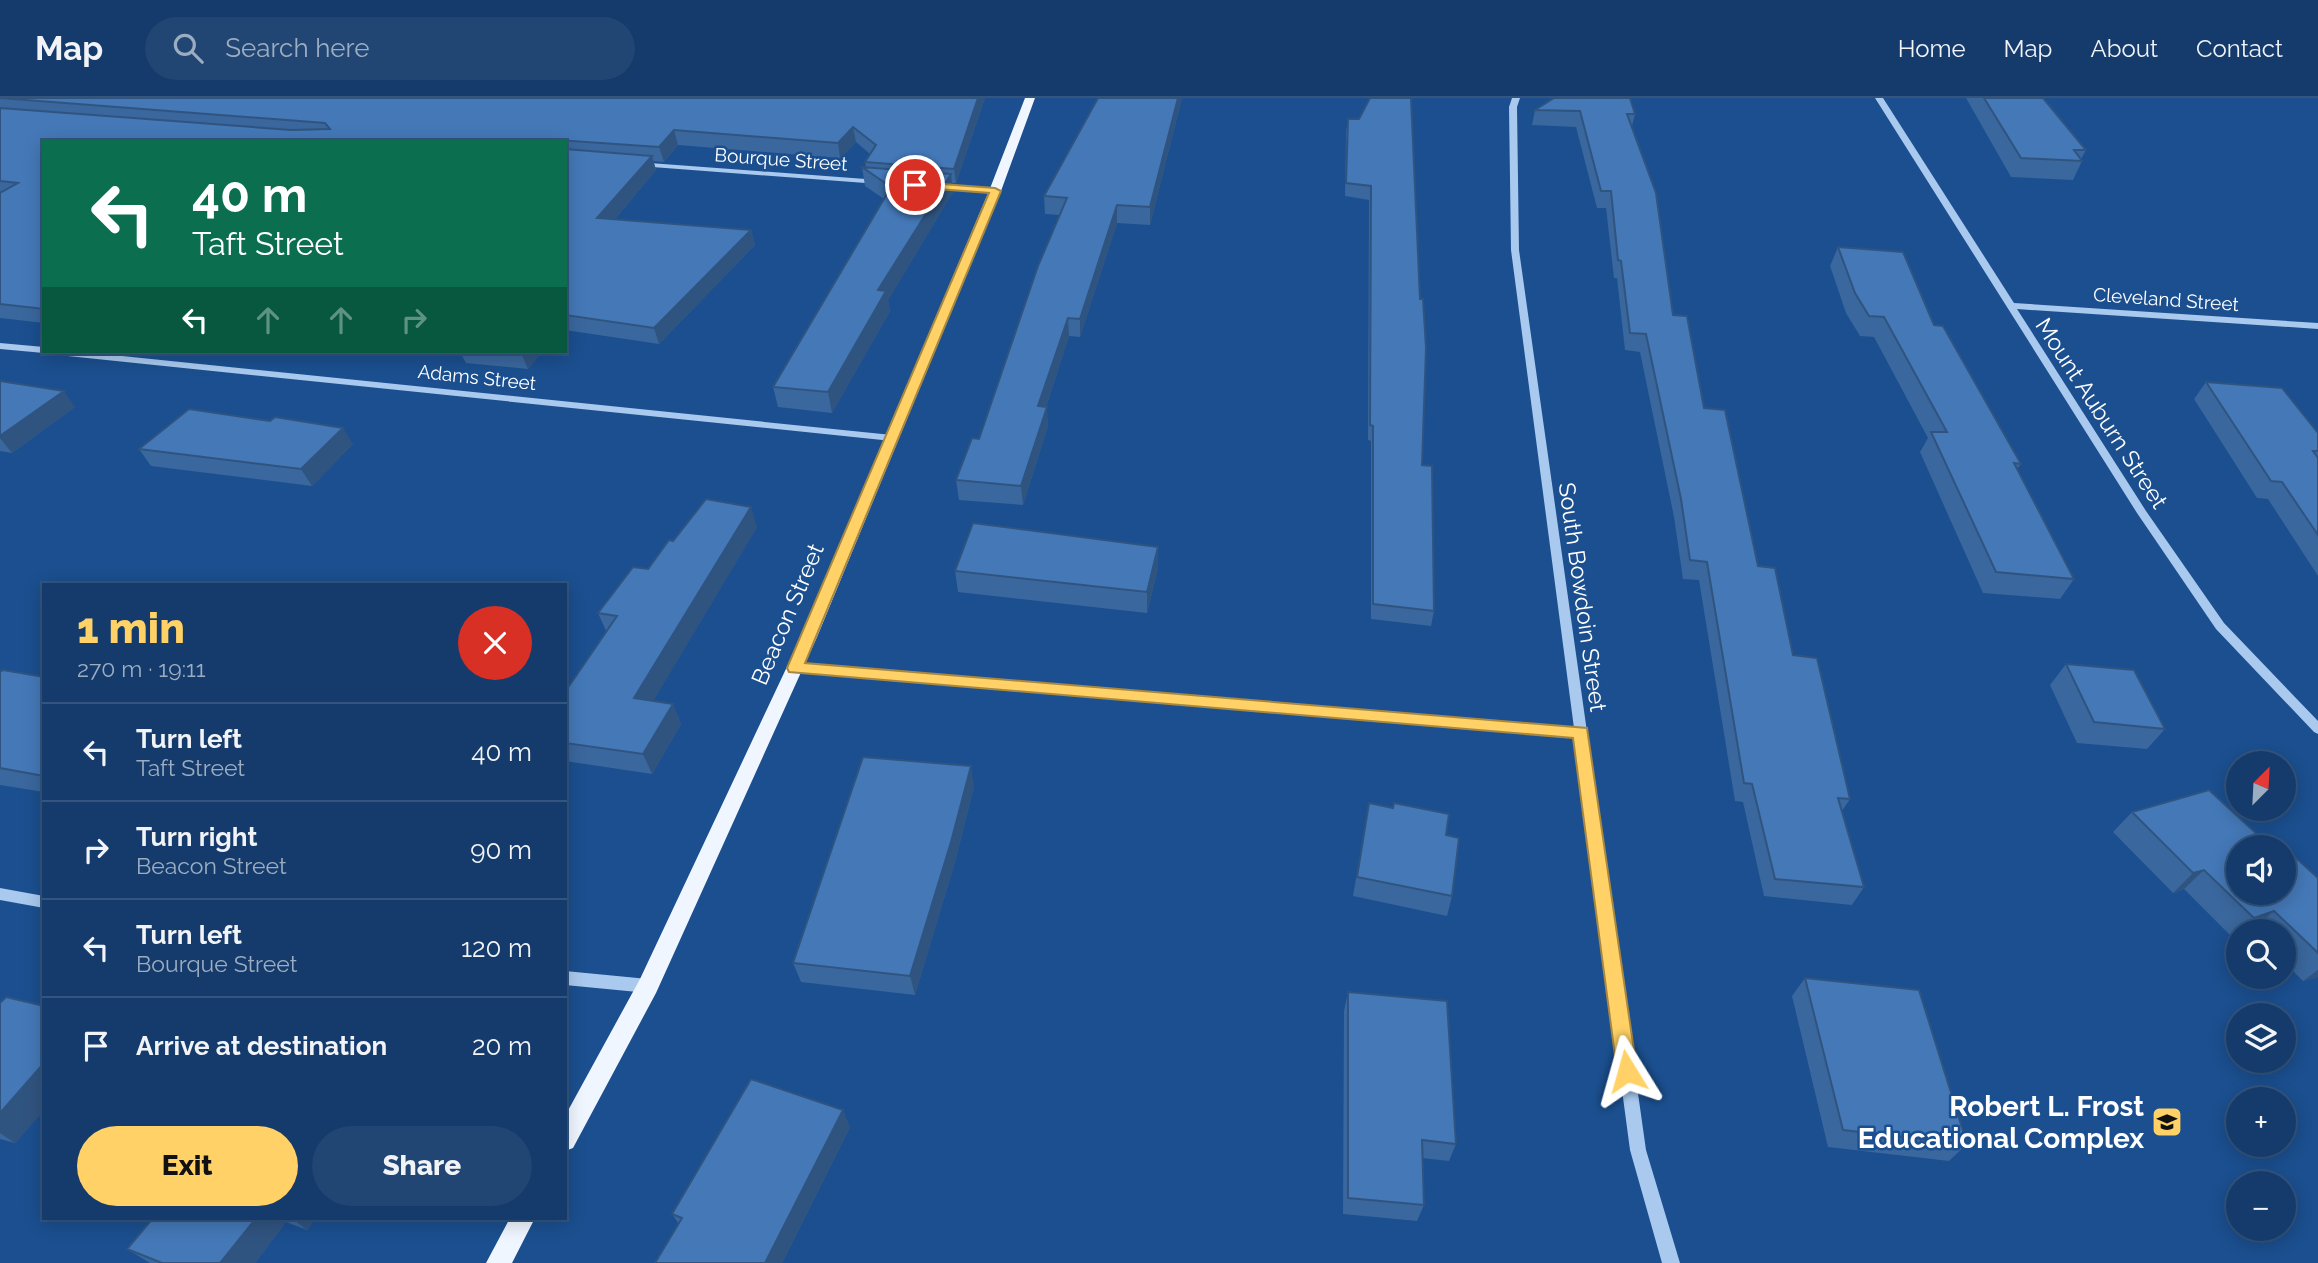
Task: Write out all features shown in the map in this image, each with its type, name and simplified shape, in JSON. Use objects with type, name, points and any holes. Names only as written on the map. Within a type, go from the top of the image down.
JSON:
[{"type":"main road","name":"Beacon Street","points":[[567,1136],[648,986],[795,668],[995,191],[1030,98]]},
{"type":"main road","points":[[498,1263],[522,1220]]},
{"type":"street","name":"South Bowdoin Street","points":[[1516,98],[1513,107],[1515,250],[1637,1150],[1671,1263]]},
{"type":"street","name":"Mount Auburn Street","points":[[1879,98],[2142,513],[2221,626],[2318,729]]},
{"type":"street","name":"Bourque Street","points":[[635,164],[884,183]]},
{"type":"street","points":[[926,186],[995,191]]},
{"type":"street","name":"Cleveland Street","points":[[2011,306],[2318,326]]},
{"type":"street","points":[[0,346],[42,350]]},
{"type":"street","name":"Adams Street","points":[[77,354],[892,438]]},
{"type":"street","points":[[795,668],[1581,733]]},
{"type":"street","points":[[0,894],[42,902]]},
{"type":"street","points":[[567,978],[648,986]]},
{"type":"building","points":[[0,98],[978,98],[954,169],[865,162],[876,145],[853,127],[838,143],[674,130],[659,147],[567,140],[42,140],[42,309],[0,304],[0,193],[18,183],[0,181],[0,108],[291,130],[330,129],[325,123]]},
{"type":"building","points":[[1098,98],[1178,98],[1150,207],[1117,205],[1080,319],[1068,318],[1038,406],[1047,407],[1021,486],[956,480],[972,438],[979,439],[1038,266],[1067,198],[1044,196]]},
{"type":"building","points":[[1370,98],[1411,98],[1420,299],[1423,299],[1426,348],[1422,465],[1432,466],[1434,611],[1373,604],[1373,426],[1370,425],[1371,186],[1346,183],[1348,119],[1359,119]]},
{"type":"building","points":[[1554,98],[1630,98],[1635,114],[1627,114],[1656,193],[1673,315],[1687,316],[1704,408],[1725,410],[1758,566],[1775,568],[1793,655],[1817,658],[1850,799],[1838,798],[1864,887],[1775,879],[1752,784],[1744,783],[1707,562],[1690,560],[1681,499],[1646,334],[1630,333],[1621,261],[1618,260],[1611,191],[1601,191],[1580,111],[1535,110]]},
{"type":"building","points":[[1984,98],[2043,98],[2086,150],[2074,150],[2082,161],[2021,158]]},
{"type":"building","points":[[567,149],[652,156],[597,218],[751,230],[654,328],[567,315]]},
{"type":"building","points":[[862,167],[951,174],[878,290],[886,291],[828,392],[773,387],[891,187]]},
{"type":"building","points":[[1838,247],[1903,252],[1934,325],[1943,326],[2021,464],[2014,463],[2074,579],[1996,572],[1931,432],[1947,432],[1884,317],[1869,316],[1855,293]]},
{"type":"building","points":[[0,381],[64,391],[0,436]]},
{"type":"building","points":[[2206,382],[2282,388],[2318,433],[2318,451],[2313,451],[2318,458],[2318,535],[2282,482],[2271,481]]},
{"type":"building","points":[[189,409],[270,421],[275,417],[343,428],[301,469],[139,449]]},
{"type":"building","points":[[706,499],[751,507],[634,698],[673,704],[643,754],[567,743],[567,689],[617,616],[598,613],[633,567],[648,569],[669,540],[673,541]]},
{"type":"building","points":[[973,523],[1158,547],[1147,592],[955,571]]},
{"type":"building","points":[[2066,664],[2134,670],[2165,729],[2094,722]]},
{"type":"building","points":[[3,670],[42,677],[42,776],[0,768],[0,672]]},
{"type":"building","points":[[863,757],[971,766],[910,976],[793,963]]},
{"type":"building","points":[[2209,790],[2226,806],[2226,821],[2243,821],[2258,835],[2226,835],[2226,891],[2204,870],[2193,873],[2132,812]]},
{"type":"building","points":[[1369,803],[1393,808],[1394,803],[1449,814],[1446,835],[1459,838],[1452,896],[1357,877]]},
{"type":"building","points":[[2296,858],[2318,878],[2318,953],[2296,932],[2296,919],[2282,919],[2274,911],[2254,918],[2240,905],[2296,905]]},
{"type":"building","points":[[1805,978],[1919,990],[1967,1144],[1843,1130]]},
{"type":"building","points":[[1348,992],[1447,1001],[1456,1144],[1422,1140],[1424,1205],[1348,1198]]},
{"type":"building","points":[[6,997],[42,1006],[42,1065],[0,1113],[0,1003]]},
{"type":"building","points":[[751,1079],[843,1110],[765,1263],[655,1263],[682,1218],[672,1214]]},
{"type":"building","points":[[151,1220],[254,1220],[220,1263],[162,1263],[127,1249]]},
{"type":"place","name":"Robert L. Frost Educational Complex","points":[[2167,1122]]},
{"type":"route","points":[[915,185],[995,191],[795,668],[1581,733],[1627,1071]]}]
